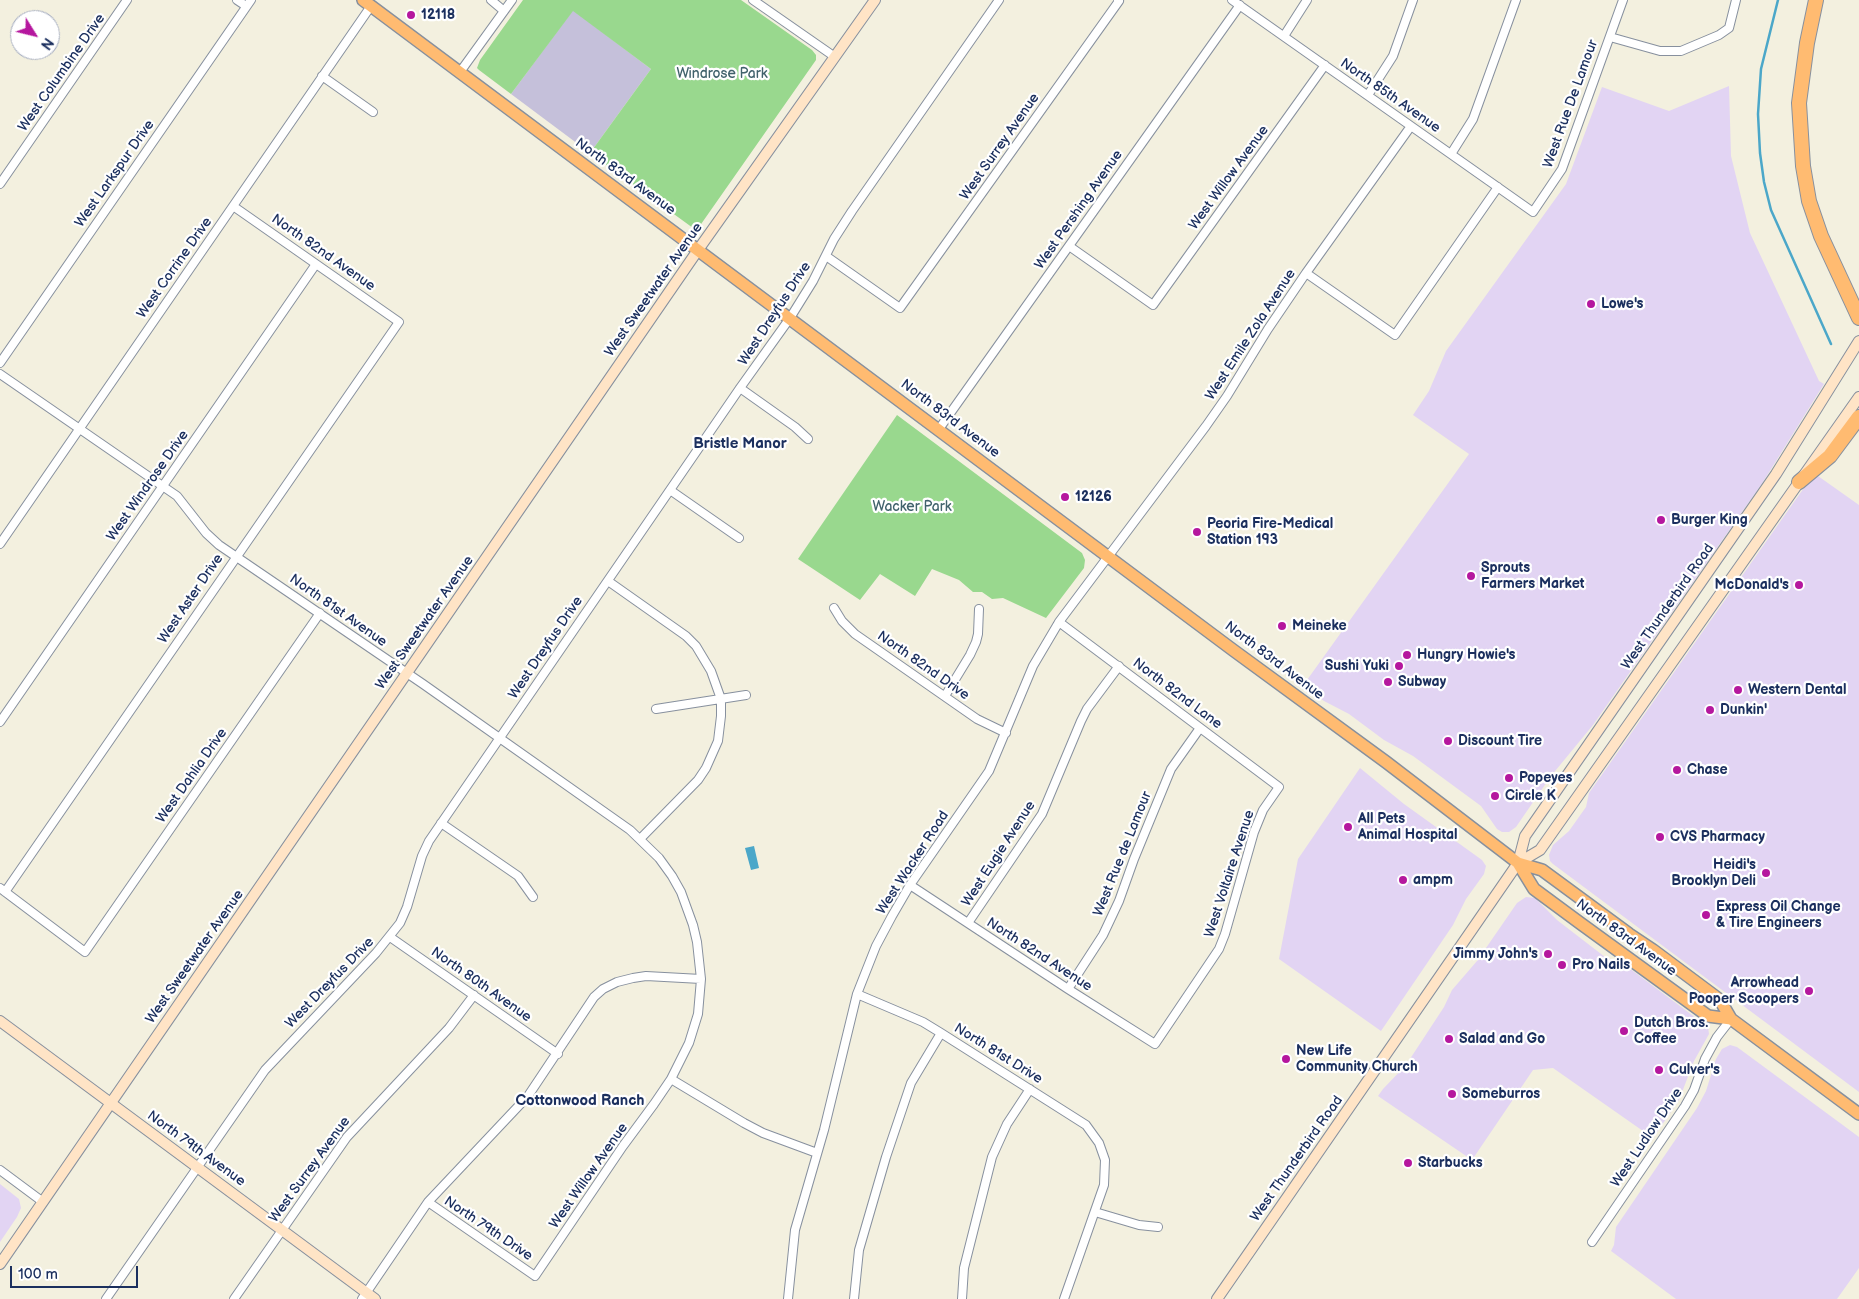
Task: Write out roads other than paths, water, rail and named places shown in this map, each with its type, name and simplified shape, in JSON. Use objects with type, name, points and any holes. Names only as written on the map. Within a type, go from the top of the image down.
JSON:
[{"type":"highway","points":[[1816,0],[1807,42],[1799,103],[1803,166],[1809,201],[1821,236],[1859,318]]},
{"type":"highway","points":[[1799,482],[1830,456],[1859,417]]},
{"type":"main road","name":"North 83rd Avenue","points":[[367,3],[1386,762],[1518,863],[1534,889],[1708,1016],[1731,1019]]},
{"type":"main road","name":"North 83rd Avenue","points":[[1518,863],[1542,870],[1653,950],[1720,1000],[1731,1019],[1859,1114]]},
{"type":"street","name":"West Columbine Drive","points":[[0,184],[127,0]]},
{"type":"street","points":[[237,0],[248,3]]},
{"type":"street","points":[[491,0],[504,10]]},
{"type":"street","points":[[460,72],[512,0]]},
{"type":"street","name":"West Sweetwater Avenue","points":[[0,1264],[698,250],[875,0]]},
{"type":"street","name":"West Dreyfus Drive","points":[[106,1299],[265,1070],[390,937],[400,923],[408,907],[422,856],[441,823],[790,318],[834,239],[852,211],[999,0]]},
{"type":"street","name":"West Surrey Avenue","points":[[826,256],[900,308],[1119,0]]},
{"type":"street","name":"North 85th Avenue","points":[[1232,0],[1533,212]]},
{"type":"street","points":[[1284,36],[1307,0]]},
{"type":"street","points":[[1368,95],[1393,56],[1413,0]]},
{"type":"street","points":[[1451,154],[1473,119],[1516,0]]},
{"type":"street","name":"West Rue De Lamour","points":[[1533,212],[1562,169],[1622,0]]},
{"type":"street","points":[[1610,36],[1660,51],[1681,51],[1719,35],[1729,28],[1736,0]]},
{"type":"street","points":[[758,1],[835,57]]},
{"type":"street","name":"West Larkspur Drive","points":[[0,363],[248,3]]},
{"type":"street","name":"West Corrine Drive","points":[[0,544],[322,76],[367,3]]},
{"type":"street","name":"West Pershing Avenue","points":[[939,430],[1240,5]]},
{"type":"street","name":"West Willow Avenue","points":[[1069,246],[1153,305],[1325,65]]},
{"type":"street","points":[[322,76],[373,112]]},
{"type":"street","name":"West Emile Zola Avenue","points":[[1108,556],[1206,426],[1306,272],[1411,126]]},
{"type":"street","points":[[1306,272],[1395,335],[1498,187]]},
{"type":"street","name":"North 82nd Avenue","points":[[233,206],[399,322]]},
{"type":"street","name":"West Windrose Drive","points":[[0,722],[316,264]]},
{"type":"street","name":"West Aster Drive","points":[[3,890],[399,322]]},
{"type":"street","name":"West Thunderbird Road","points":[[1217,1299],[1518,863],[1525,836],[1776,474],[1859,341]]},
{"type":"street","name":"North 81st Avenue","points":[[0,374],[178,496],[206,533],[219,545],[407,673],[641,838],[672,876],[688,908],[697,942],[701,979]]},
{"type":"street","points":[[740,388],[795,427],[808,440]]},
{"type":"street","name":"West Thunderbird Road","points":[[1518,863],[1540,850],[1859,397]]},
{"type":"street","points":[[670,490],[739,538]]},
{"type":"street","name":"West Wacker Road","points":[[788,1299],[795,1230],[817,1153],[857,994],[876,946],[910,885],[981,783],[996,758],[1033,666],[1059,622],[1108,556]]},
{"type":"street","points":[[608,581],[691,641],[705,658],[721,699],[718,741],[706,768],[698,780],[641,838]]},
{"type":"street","name":"North 82nd Drive","points":[[834,608],[842,621],[855,634],[977,718],[1006,733]]},
{"type":"street","points":[[945,696],[976,642],[979,609]]},
{"type":"street","name":"West Dahlia Drive","points":[[3,890],[86,952],[320,613]]},
{"type":"street","name":"North 82nd Lane","points":[[1059,622],[1279,788]]},
{"type":"street","name":"West Eugie Avenue","points":[[968,923],[1042,814],[1080,721],[1119,666]]},
{"type":"street","points":[[656,709],[746,695]]},
{"type":"street","name":"West Rue de Lamour","points":[[1068,989],[1103,935],[1119,901],[1171,769],[1200,728]]},
{"type":"street","name":"West Voltaire Avenue","points":[[1154,1044],[1219,950],[1254,832],[1263,810],[1279,788]]},
{"type":"street","points":[[441,823],[518,876],[532,897]]},
{"type":"street","name":"North 82nd Avenue","points":[[910,885],[1154,1044]]},
{"type":"street","name":"North 80th Avenue","points":[[390,937],[558,1054]]},
{"type":"street","points":[[364,1296],[428,1202],[528,1096],[558,1054],[594,997],[617,982],[646,976],[701,979]]},
{"type":"street","name":"West Willow Avenue","points":[[535,1276],[671,1079],[689,1043],[694,1028],[698,1014],[701,979]]},
{"type":"street","name":"North 81st Drive","points":[[857,994],[924,1022],[1086,1125],[1099,1143],[1105,1160],[1104,1185],[1095,1212]]},
{"type":"street","name":"West Surrey Avenue","points":[[234,1299],[347,1137],[449,1028],[474,995]]},
{"type":"street","name":"West Ludlow Drive","points":[[1592,1242],[1686,1106],[1705,1059],[1717,1037],[1731,1019]]},
{"type":"street","name":"North 79th Avenue","points":[[0,1021],[282,1230],[364,1296],[375,1299]]},
{"type":"street","points":[[854,1299],[859,1250],[889,1147],[911,1083],[941,1033]]},
{"type":"street","points":[[671,1079],[744,1123],[817,1153]]},
{"type":"street","points":[[962,1299],[964,1268],[992,1157],[1007,1124],[1030,1088]]},
{"type":"street","points":[[0,1170],[43,1202]]},
{"type":"street","name":"North 79th Drive","points":[[428,1202],[535,1276]]},
{"type":"street","points":[[1064,1299],[1095,1212],[1139,1225],[1158,1227]]},
{"type":"water","points":[[754,846],[759,868],[751,870],[745,848]]},
{"type":"waterway","points":[[1778,0],[1761,69],[1758,114],[1764,182],[1771,210],[1831,344]]},
{"type":"place","name":"12118","points":[[411,15]]},
{"type":"place","name":"Lowe's","points":[[1591,304]]},
{"type":"place","name":"12126","points":[[1065,497]]},
{"type":"place","name":"Burger King","points":[[1661,520]]},
{"type":"place","name":"Peoria Fire-Medical Station 193","points":[[1197,532]]},
{"type":"place","name":"Sprouts Farmers Market","points":[[1471,576]]},
{"type":"place","name":"McDonald's","points":[[1799,585]]},
{"type":"place","name":"Meineke","points":[[1282,626]]},
{"type":"place","name":"Hungry Howie's","points":[[1407,655]]},
{"type":"place","name":"Sushi Yuki","points":[[1399,666]]},
{"type":"place","name":"Subway","points":[[1388,682]]},
{"type":"place","name":"Western Dental","points":[[1738,690]]},
{"type":"place","name":"Dunkin'","points":[[1710,710]]},
{"type":"place","name":"Discount Tire","points":[[1448,741]]},
{"type":"place","name":"Chase","points":[[1677,770]]},
{"type":"place","name":"Popeyes","points":[[1509,778]]},
{"type":"place","name":"Circle K","points":[[1495,796]]},
{"type":"place","name":"All Pets Animal Hospital","points":[[1348,827]]},
{"type":"place","name":"CVS Pharmacy","points":[[1660,837]]},
{"type":"place","name":"Heidi's Brooklyn Deli","points":[[1766,873]]},
{"type":"place","name":"ampm","points":[[1403,880]]},
{"type":"place","name":"Express Oil Change & Tire Engineers","points":[[1706,915]]},
{"type":"place","name":"Jimmy John's","points":[[1548,954]]},
{"type":"place","name":"Pro Nails","points":[[1562,965]]},
{"type":"place","name":"Arrowhead Pooper Scoopers","points":[[1809,991]]},
{"type":"place","name":"Dutch Bros. Coffee","points":[[1624,1031]]},
{"type":"place","name":"Salad and Go","points":[[1449,1039]]},
{"type":"place","name":"New Life Community Church","points":[[1286,1059]]},
{"type":"place","name":"Culver's","points":[[1659,1070]]},
{"type":"place","name":"Someburros","points":[[1452,1094]]},
{"type":"place","name":"Starbucks","points":[[1408,1163]]},
{"type":"district","name":"Bristle Manor","points":[[740,444]]},
{"type":"district","name":"Cottonwood Ranch","points":[[580,1101]]},
{"type":"park label","name":"Windrose Park","points":[[722,74]]},
{"type":"park label","name":"Wacker Park","points":[[912,507]]}]
